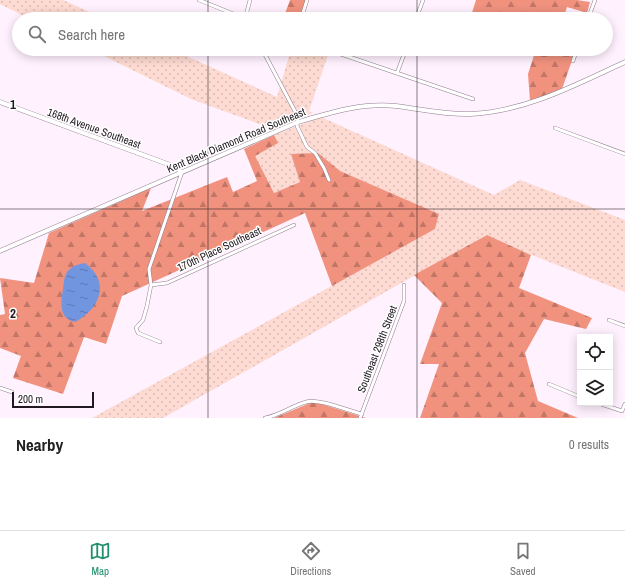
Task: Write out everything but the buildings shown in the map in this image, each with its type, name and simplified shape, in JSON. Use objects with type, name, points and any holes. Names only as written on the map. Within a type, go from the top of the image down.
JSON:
[{"type":"street","points":[[198,0],[228,12]]},
{"type":"street","points":[[247,12],[250,0]]},
{"type":"street","points":[[303,12],[307,0]]},
{"type":"street","points":[[419,12],[423,0]]},
{"type":"street","points":[[591,12],[595,0]]},
{"type":"street","points":[[266,56],[298,118],[297,126],[307,147],[315,153],[324,168],[328,180]]},
{"type":"street","points":[[347,56],[473,99]]},
{"type":"street","points":[[398,73],[404,56]]},
{"type":"street","points":[[573,61],[575,56]]},
{"type":"street","name":"Kent Black Diamond Road Southeast","points":[[0,251],[298,122],[333,111],[376,106],[395,106],[451,114],[472,114],[502,110],[526,104],[563,91],[625,62]]},
{"type":"street","name":"168th Avenue Southeast","points":[[0,102],[173,166],[182,172]]},
{"type":"street","points":[[555,128],[625,154]]},
{"type":"street","points":[[160,342],[138,333],[136,328],[145,313],[151,285],[149,269],[182,172]]},
{"type":"street","name":"170th Place Southeast","points":[[151,285],[167,283],[294,225]]},
{"type":"street","name":"Southeast 298th Street","points":[[361,416],[404,301],[404,285]]},
{"type":"street","points":[[609,320],[625,326]]},
{"type":"street","points":[[549,384],[577,396]]},
{"type":"street","points":[[0,388],[12,392]]},
{"type":"street","points":[[265,418],[287,411],[306,402],[314,401],[361,416]]},
{"type":"street","points":[[607,406],[622,411],[625,404]]},
{"type":"shaded area","points":[[0,0],[63,0],[90,12],[16,12],[0,4]]},
{"type":"shaded area","points":[[104,56],[186,56],[277,97],[289,56],[328,56],[309,111],[313,113],[271,131],[270,128],[191,99]]},
{"type":"shaded area","points":[[321,117],[494,195],[520,180],[625,220],[625,292],[486,235],[163,418],[92,418],[435,229],[439,214],[339,171],[318,153],[300,182],[274,193],[254,155],[277,143],[274,135]]},
{"type":"green space","points":[[290,0],[308,0],[304,12],[286,12]]},
{"type":"green space","points":[[476,0],[577,0],[590,2],[587,12],[567,7],[565,12],[472,12]]},
{"type":"green space","points":[[534,56],[574,56],[562,89],[530,101],[528,74]]},
{"type":"green space","points":[[274,135],[278,143],[255,156],[274,193],[300,182],[291,154],[318,153],[340,171],[439,214],[435,229],[332,286],[305,213],[122,296],[106,344],[84,337],[63,394],[13,378],[21,356],[0,348],[0,315],[5,314],[0,278],[34,283],[49,233],[151,188],[142,211],[227,177],[233,192],[257,181],[244,149]]},
{"type":"green space","points":[[487,235],[531,255],[519,288],[592,318],[586,329],[544,319],[525,353],[538,401],[578,418],[420,418],[439,364],[420,364],[442,303],[414,275]]},
{"type":"green space","points":[[315,402],[366,418],[274,418]]},
{"type":"water","points":[[85,263],[93,270],[98,278],[100,287],[99,295],[91,310],[84,317],[75,322],[66,317],[63,313],[61,304],[64,279],[72,268]]}]
